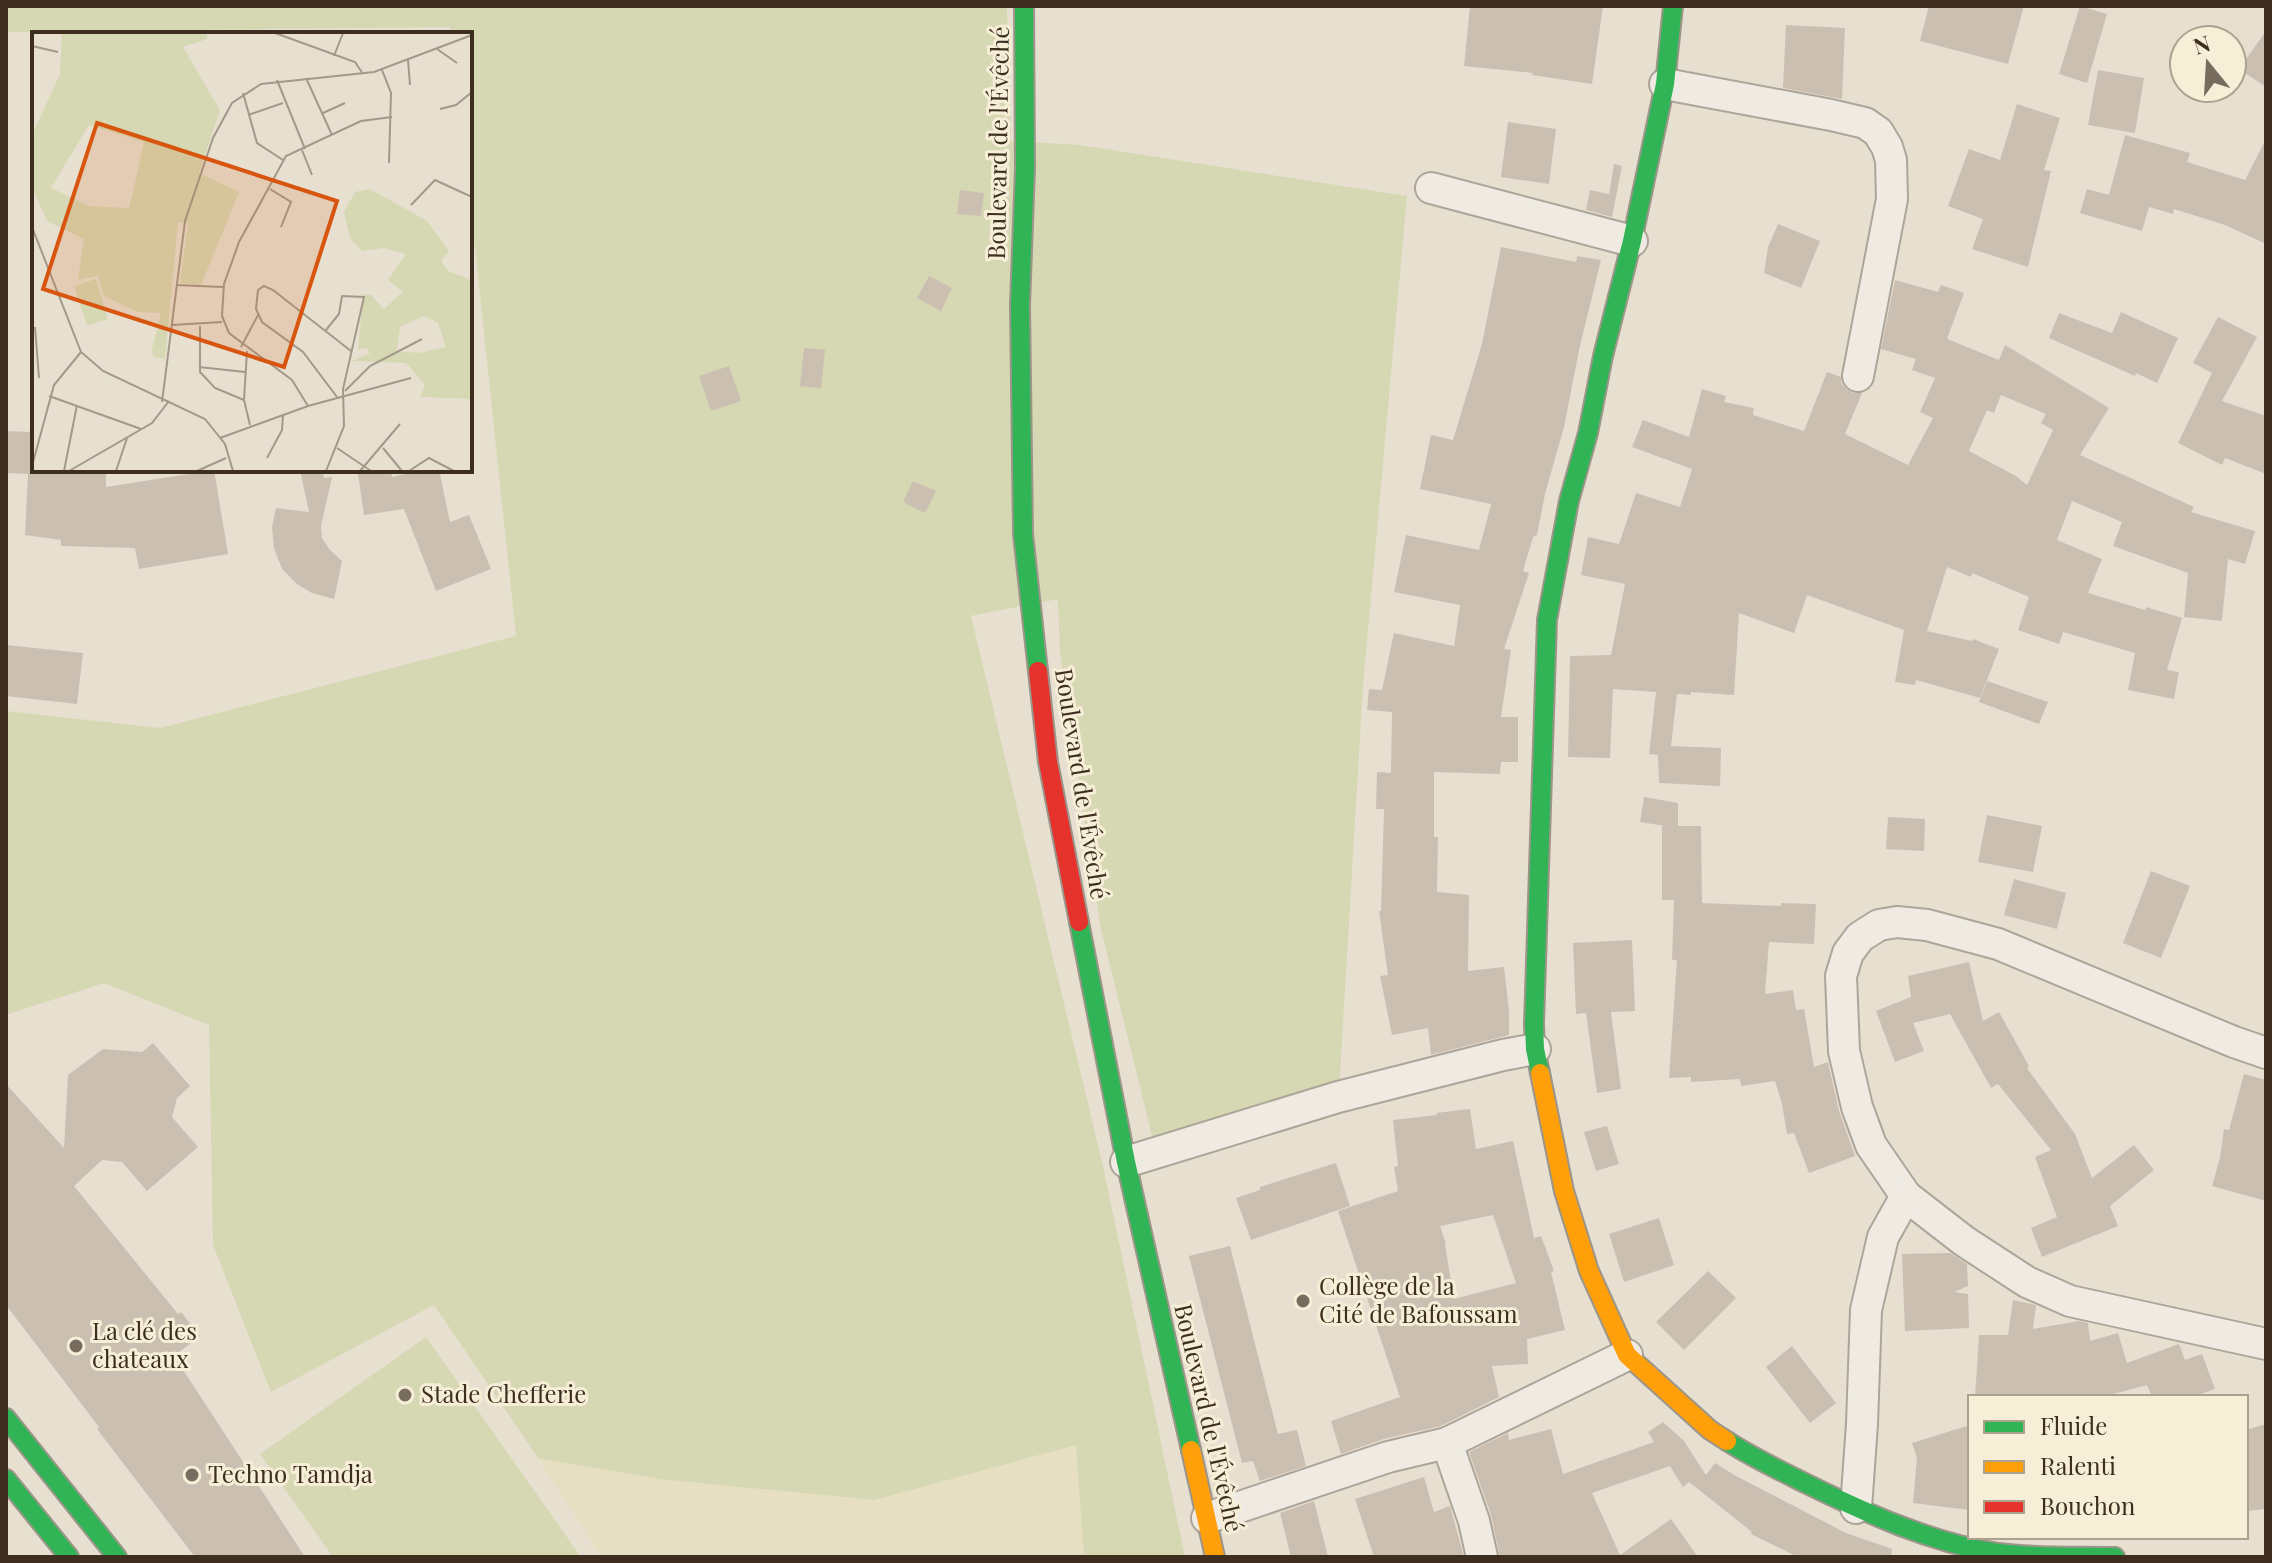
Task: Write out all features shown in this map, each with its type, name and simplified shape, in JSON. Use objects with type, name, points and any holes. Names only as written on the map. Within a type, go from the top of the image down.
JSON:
[{"type":"main road","name":"Boulevard de l'Évêché","points":[[1024,6],[1025,168],[1020,305],[1023,534],[1048,762],[1126,1162],[1215,1557]]},
{"type":"main road","points":[[1673,6],[1665,84],[1588,433],[1569,501],[1546,629],[1542,846],[1534,982],[1535,1049],[1564,1191],[1589,1271],[1627,1355],[1710,1430],[1747,1454],[1856,1508],[1916,1544],[2001,1553],[2115,1557]]},
{"type":"main road","points":[[6,1418],[117,1557]]},
{"type":"main road","points":[[6,1479],[69,1557]]},
{"type":"street","points":[[1665,84],[1831,115],[1865,123],[1878,132],[1891,160],[1892,199],[1858,376]]},
{"type":"street","points":[[1431,188],[1632,241]]},
{"type":"street","points":[[2266,1053],[1998,944],[1927,925],[1897,922],[1879,925],[1860,937],[1848,953],[1841,976],[1844,1051],[1857,1107],[1871,1145],[1906,1196],[1964,1241],[2047,1292],[2070,1301],[2266,1344]]},
{"type":"street","points":[[1126,1162],[1338,1097],[1535,1049]]},
{"type":"street","points":[[1856,1508],[1866,1310],[1883,1237],[1906,1196]]},
{"type":"street","points":[[1207,1518],[1388,1457],[1447,1443],[1627,1355]]},
{"type":"street","points":[[1447,1443],[1474,1521],[1482,1557]]},
{"type":"shaded area","points":[[1076,1445],[1084,1557],[601,1557],[538,1458],[660,1479],[874,1500]]},
{"type":"green space","points":[[6,6],[1007,6],[1011,141],[1080,145],[1407,196],[1363,686],[1339,1091],[1153,1140],[1100,925],[1060,652],[1058,599],[971,616],[1103,1166],[1185,1557],[1084,1557],[1076,1445],[874,1500],[660,1479],[538,1458],[434,1305],[271,1392],[213,1245],[209,1025],[104,983],[6,1015],[6,711],[160,728],[516,636],[472,219],[472,32],[451,32],[450,27],[6,32]]},
{"type":"green space","name":"Stade Chefferie","points":[[426,1337],[581,1557],[333,1557],[260,1454]]},
{"type":"building","points":[[1470,6],[1603,6],[1592,84],[1533,73],[1464,66]]},
{"type":"building","points":[[1929,6],[2024,6],[2008,64],[1920,41]]},
{"type":"building","points":[[2080,6],[2107,14],[2087,83],[2059,74]]},
{"type":"building","points":[[1786,25],[1845,28],[1842,99],[1783,88]]},
{"type":"building","points":[[2266,31],[2266,87],[2248,75],[2248,56]]},
{"type":"building","points":[[2098,70],[2144,78],[2135,133],[2088,125]]},
{"type":"building","points":[[2017,104],[2060,118],[2044,170],[2051,171],[2028,267],[1972,249],[1983,219],[1948,206],[1969,149],[2000,160]]},
{"type":"building","points":[[1508,122],[1556,129],[1549,184],[1501,177]]},
{"type":"building","points":[[2125,135],[2190,153],[2187,162],[2245,180],[2266,139],[2266,244],[2225,225],[2174,209],[2173,214],[2149,207],[2142,231],[2080,213],[2087,189],[2109,195]]},
{"type":"building","points":[[1614,164],[1622,166],[1612,217],[1586,210],[1590,190],[1609,194]]},
{"type":"building","points":[[960,190],[984,193],[981,216],[957,214]]},
{"type":"building","points":[[1778,224],[1820,241],[1801,288],[1764,273],[1768,247]]},
{"type":"building","points":[[1501,247],[1576,262],[1577,256],[1601,260],[1537,535],[1533,537],[1523,571],[1529,573],[1504,649],[1511,650],[1501,717],[1518,717],[1518,762],[1501,762],[1500,774],[1434,772],[1437,892],[1469,895],[1468,971],[1504,967],[1509,1035],[1431,1055],[1428,1028],[1392,1035],[1380,976],[1388,975],[1379,911],[1384,809],[1376,809],[1377,772],[1391,773],[1392,712],[1367,710],[1369,689],[1382,690],[1394,633],[1454,646],[1460,605],[1394,592],[1406,535],[1479,550],[1491,504],[1420,489],[1431,435],[1453,440],[1482,344]]},
{"type":"building","points":[[929,276],[952,288],[941,311],[917,298]]},
{"type":"building","points":[[1895,280],[1938,292],[1941,285],[1964,293],[1947,339],[1999,360],[2005,345],[2109,408],[2080,455],[2194,507],[2191,512],[2255,531],[2245,564],[2228,559],[2222,621],[2184,617],[2188,573],[2113,546],[2122,522],[2072,501],[2057,540],[2102,559],[2088,593],[2182,618],[2167,670],[2179,672],[2174,699],[2128,690],[2135,653],[2063,632],[2059,644],[2018,630],[2029,597],[1972,573],[1971,577],[1947,567],[1927,631],[1973,639],[1999,649],[1980,698],[1916,680],[1915,685],[1895,682],[1904,630],[1807,595],[1794,633],[1739,613],[1734,695],[1677,694],[1671,746],[1721,748],[1720,786],[1659,783],[1658,755],[1649,754],[1656,692],[1613,689],[1610,758],[1568,757],[1570,656],[1611,655],[1625,584],[1581,575],[1588,537],[1619,544],[1636,493],[1680,507],[1692,469],[1632,447],[1643,420],[1689,437],[1702,389],[1726,396],[1724,402],[1754,408],[1753,415],[1804,431],[1827,372],[1841,377],[1841,383],[1847,390],[1862,393],[1845,434],[1908,465],[1933,418],[1920,412],[1935,378],[1912,370],[1916,359],[1881,349]],"holes":[[[2001,395],[2046,414],[2041,423],[2053,430],[2027,485],[1969,451],[1987,410],[1994,413]]]},
{"type":"building","points":[[2121,312],[2178,338],[2157,383],[2049,338],[2059,313],[2112,333]]},
{"type":"building","points":[[2218,317],[2257,337],[2222,401],[2266,416],[2266,474],[2225,458],[2222,465],[2178,443],[2212,373],[2193,363]]},
{"type":"building","points":[[804,348],[825,350],[821,388],[800,386]]},
{"type":"building","points":[[729,366],[741,401],[711,411],[699,376]]},
{"type":"building","points":[[6,431],[32,432],[32,472],[106,472],[106,487],[214,472],[228,554],[139,569],[135,548],[61,546],[61,540],[25,535],[28,474],[6,473]]},
{"type":"building","points":[[300,472],[322,472],[324,478],[332,477],[321,526],[322,538],[342,561],[334,599],[312,593],[297,584],[282,569],[274,548],[272,527],[276,508],[309,512]]},
{"type":"building","points":[[391,472],[392,477],[415,472],[439,472],[450,522],[469,515],[491,569],[436,591],[404,509],[364,515],[358,474]]},
{"type":"building","points":[[913,481],[936,491],[925,513],[903,502]]},
{"type":"building","points":[[6,645],[83,653],[77,704],[6,696]]},
{"type":"building","points":[[1987,681],[2048,702],[2039,724],[1979,702]]},
{"type":"building","points":[[1644,797],[1678,803],[1678,826],[1701,826],[1702,903],[1816,904],[1814,944],[1769,942],[1765,994],[1793,990],[1796,1010],[1804,1009],[1814,1067],[1828,1062],[1839,1111],[1855,1156],[1809,1173],[1794,1133],[1787,1134],[1775,1081],[1741,1086],[1740,1079],[1691,1082],[1691,1077],[1669,1078],[1677,960],[1672,960],[1674,900],[1662,900],[1662,826],[1665,826],[1640,822]]},
{"type":"building","points":[[1987,815],[2042,826],[2033,872],[1978,862]]},
{"type":"building","points":[[1888,817],[1925,819],[1924,851],[1886,849]]},
{"type":"building","points":[[2151,871],[2190,886],[2161,958],[2123,943]]},
{"type":"building","points":[[2014,879],[2066,893],[2057,929],[2004,915]]},
{"type":"building","points":[[1632,940],[1635,1011],[1611,1012],[1621,1089],[1597,1093],[1586,1013],[1576,1014],[1573,943]]},
{"type":"building","points":[[1969,962],[1983,1021],[1999,1012],[2029,1066],[2027,1068],[2075,1134],[2092,1178],[2134,1145],[2154,1170],[2110,1206],[2118,1226],[2042,1257],[2031,1228],[2057,1217],[2035,1157],[2051,1150],[1998,1084],[1991,1088],[1950,1014],[1913,1023],[1924,1051],[1895,1062],[1876,1011],[1911,997],[1908,976]]},
{"type":"building","points":[[153,1043],[190,1086],[177,1098],[172,1117],[198,1147],[147,1191],[122,1162],[102,1160],[74,1186],[178,1314],[181,1312],[200,1336],[174,1356],[305,1557],[195,1557],[6,1305],[6,1084],[64,1148],[68,1075],[103,1049],[142,1052]]},
{"type":"building","points":[[2244,1074],[2266,1080],[2266,1201],[2212,1186],[2224,1129],[2229,1130]]},
{"type":"building","points":[[1470,1109],[1476,1149],[1513,1141],[1534,1238],[1541,1236],[1554,1271],[1551,1272],[1565,1330],[1527,1339],[1528,1364],[1492,1366],[1499,1397],[1441,1426],[1384,1439],[1341,1454],[1331,1421],[1400,1397],[1338,1211],[1398,1191],[1393,1120]],"holes":[[[1493,1215],[1516,1283],[1454,1299],[1446,1244],[1440,1226]]]},
{"type":"building","points":[[1607,1126],[1619,1164],[1596,1171],[1584,1132]]},
{"type":"building","points":[[1336,1163],[1350,1206],[1251,1240],[1236,1198],[1260,1190],[1260,1187]]},
{"type":"building","points":[[1659,1218],[1674,1265],[1624,1282],[1609,1234]]},
{"type":"building","points":[[1230,1246],[1278,1434],[1297,1430],[1306,1466],[1260,1481],[1253,1461],[1242,1463],[1189,1256]]},
{"type":"building","points":[[1950,1253],[1967,1264],[1968,1286],[1954,1292],[1968,1294],[1969,1328],[1905,1331],[1902,1254]]},
{"type":"building","points":[[1708,1271],[1736,1298],[1684,1350],[1656,1322]]},
{"type":"building","points":[[2013,1300],[2036,1305],[2033,1329],[2079,1321],[2088,1323],[2090,1341],[2118,1333],[2127,1363],[2179,1344],[2185,1360],[2202,1354],[2215,1389],[2198,1395],[2151,1395],[2147,1385],[2110,1395],[1975,1395],[1979,1335],[2008,1335]]},
{"type":"building","points":[[1792,1346],[1836,1403],[1810,1423],[1766,1367]]},
{"type":"building","points":[[1663,1422],[1684,1441],[1706,1475],[1715,1463],[1846,1533],[1892,1549],[1891,1555],[1894,1557],[1798,1557],[1751,1534],[1689,1482],[1683,1487],[1670,1466],[1592,1493],[1620,1555],[1671,1519],[1698,1557],[1500,1557],[1491,1515],[1469,1452],[1508,1433],[1509,1440],[1551,1429],[1563,1474],[1654,1442],[1648,1432]]},
{"type":"building","points":[[2266,1424],[2266,1509],[2248,1511],[2248,1429]]},
{"type":"building","points":[[1968,1426],[1968,1510],[1913,1503],[1917,1458],[1912,1443]]},
{"type":"building","points":[[1424,1477],[1434,1512],[1450,1506],[1464,1557],[1374,1557],[1355,1499]]},
{"type":"building","points":[[1314,1501],[1328,1557],[1291,1557],[1280,1513]]},
{"type":"traffic: fast","points":[[1024,6],[1025,168],[1020,305],[1023,534],[1038,671]]},
{"type":"traffic: fast","points":[[1540,1073],[1534,1024],[1547,620],[1569,501],[1588,433],[1665,84],[1673,6]]},
{"type":"traffic: fast","points":[[1079,922],[1126,1162],[1191,1450]]},
{"type":"traffic: fast","points":[[6,1418],[117,1557]]},
{"type":"traffic: fast","points":[[1727,1441],[1854,1506],[1949,1542],[2012,1555],[2115,1557]]},
{"type":"traffic: fast","points":[[6,1479],[69,1557]]},
{"type":"traffic: slow","points":[[1540,1073],[1564,1191],[1589,1271],[1627,1355],[1710,1430],[1727,1441]]},
{"type":"traffic: slow","points":[[1191,1450],[1215,1557]]},
{"type":"traffic: jam","points":[[1038,671],[1048,762],[1079,922]]},
{"type":"place","name":"Collège de la Cité de Bafoussam","points":[[1303,1301]]},
{"type":"place","name":"La clé des chateaux","points":[[76,1346]]},
{"type":"place","name":"Stade Chefferie","points":[[405,1395]]},
{"type":"place","name":"Techno Tamdja","points":[[192,1475]]}]
